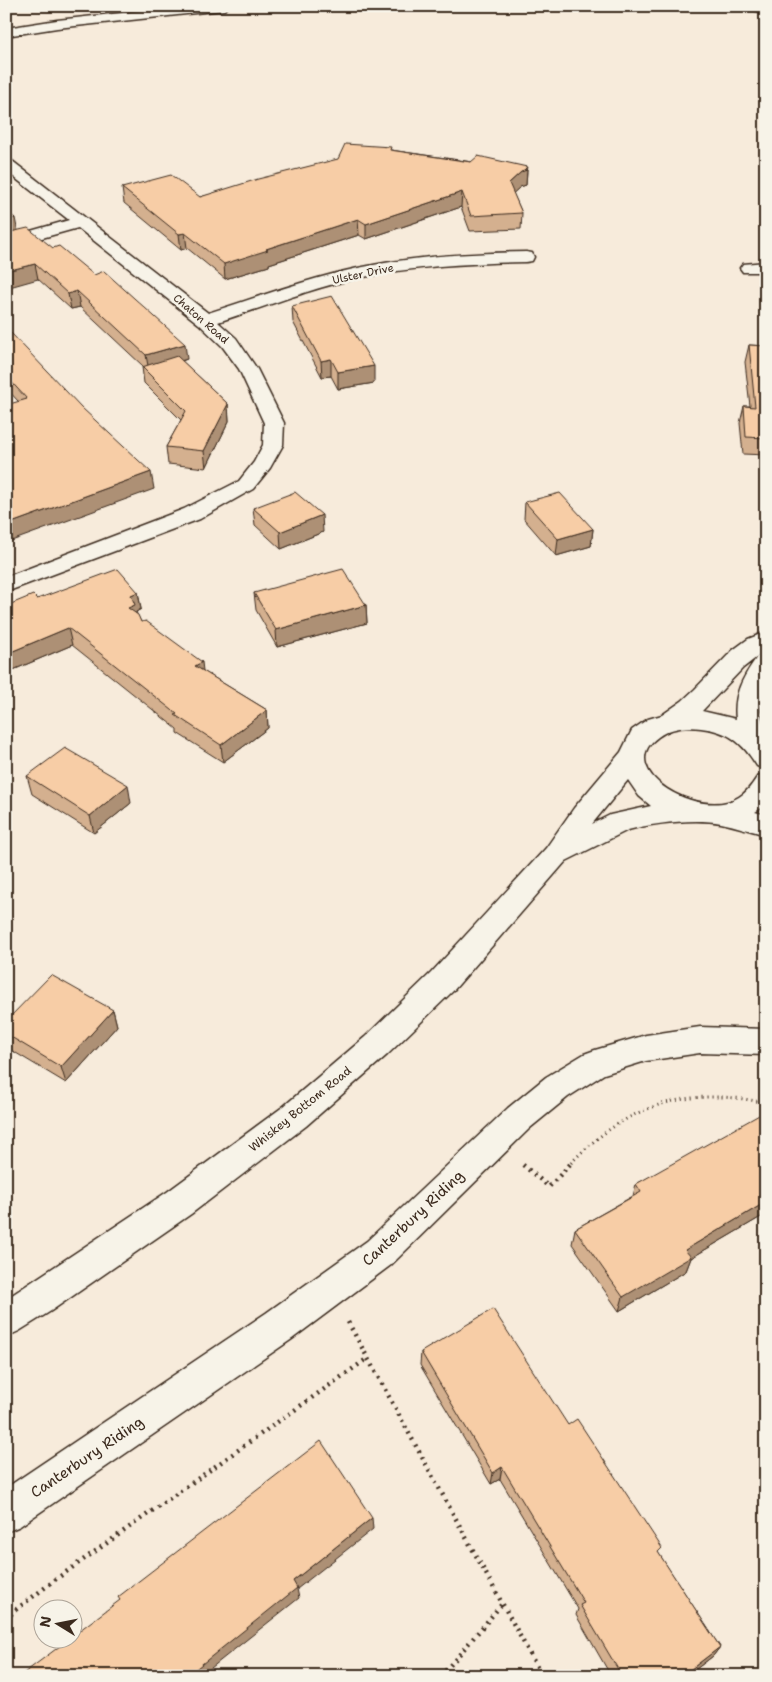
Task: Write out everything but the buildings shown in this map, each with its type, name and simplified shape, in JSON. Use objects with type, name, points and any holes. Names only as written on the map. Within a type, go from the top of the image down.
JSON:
[{"type":"street","points":[[6,32],[158,9],[224,6]]},
{"type":"street","name":"Chaton Road","points":[[6,163],[205,320],[229,342],[248,369],[274,423],[272,445],[263,464],[246,485],[192,514],[6,585]]},
{"type":"street","points":[[6,243],[81,222]]},
{"type":"street","name":"Ulster Drive","points":[[205,320],[337,278],[386,268],[446,260],[526,257]]},
{"type":"street","points":[[671,720],[707,693],[730,664],[753,646],[766,640]]},
{"type":"street","points":[[763,755],[748,722],[746,706],[749,691],[756,676],[766,663]]},
{"type":"street","points":[[671,720],[694,718],[718,722],[740,731],[763,755]]},
{"type":"street","name":"Whiskey Bottom Road","points":[[6,1319],[38,1300],[179,1203],[295,1116],[376,1046],[442,982],[556,855],[584,815],[633,754],[641,737],[652,727],[671,720]]},
{"type":"street","points":[[633,754],[634,769],[648,790],[667,803],[693,811],[720,813],[766,825]]},
{"type":"street","points":[[720,813],[750,804],[762,793],[766,784]]},
{"type":"street","name":"Whiskey Bottom Road","points":[[556,855],[620,822],[639,817],[693,811]]},
{"type":"street","name":"Canterbury Riding","points":[[6,1512],[330,1289],[379,1253],[519,1118],[557,1087],[595,1063],[646,1048],[700,1040],[766,1042]]},
{"type":"path","points":[[518,1161],[549,1187],[597,1138],[624,1120],[659,1105],[695,1096],[720,1096],[766,1103]]},
{"type":"path","points":[[330,1289],[542,1676]]},
{"type":"path","points":[[348,1322],[355,1315]]},
{"type":"path","points":[[6,1620],[14,1611],[59,1577],[368,1358]]},
{"type":"path","points":[[441,1676],[502,1604]]}]
